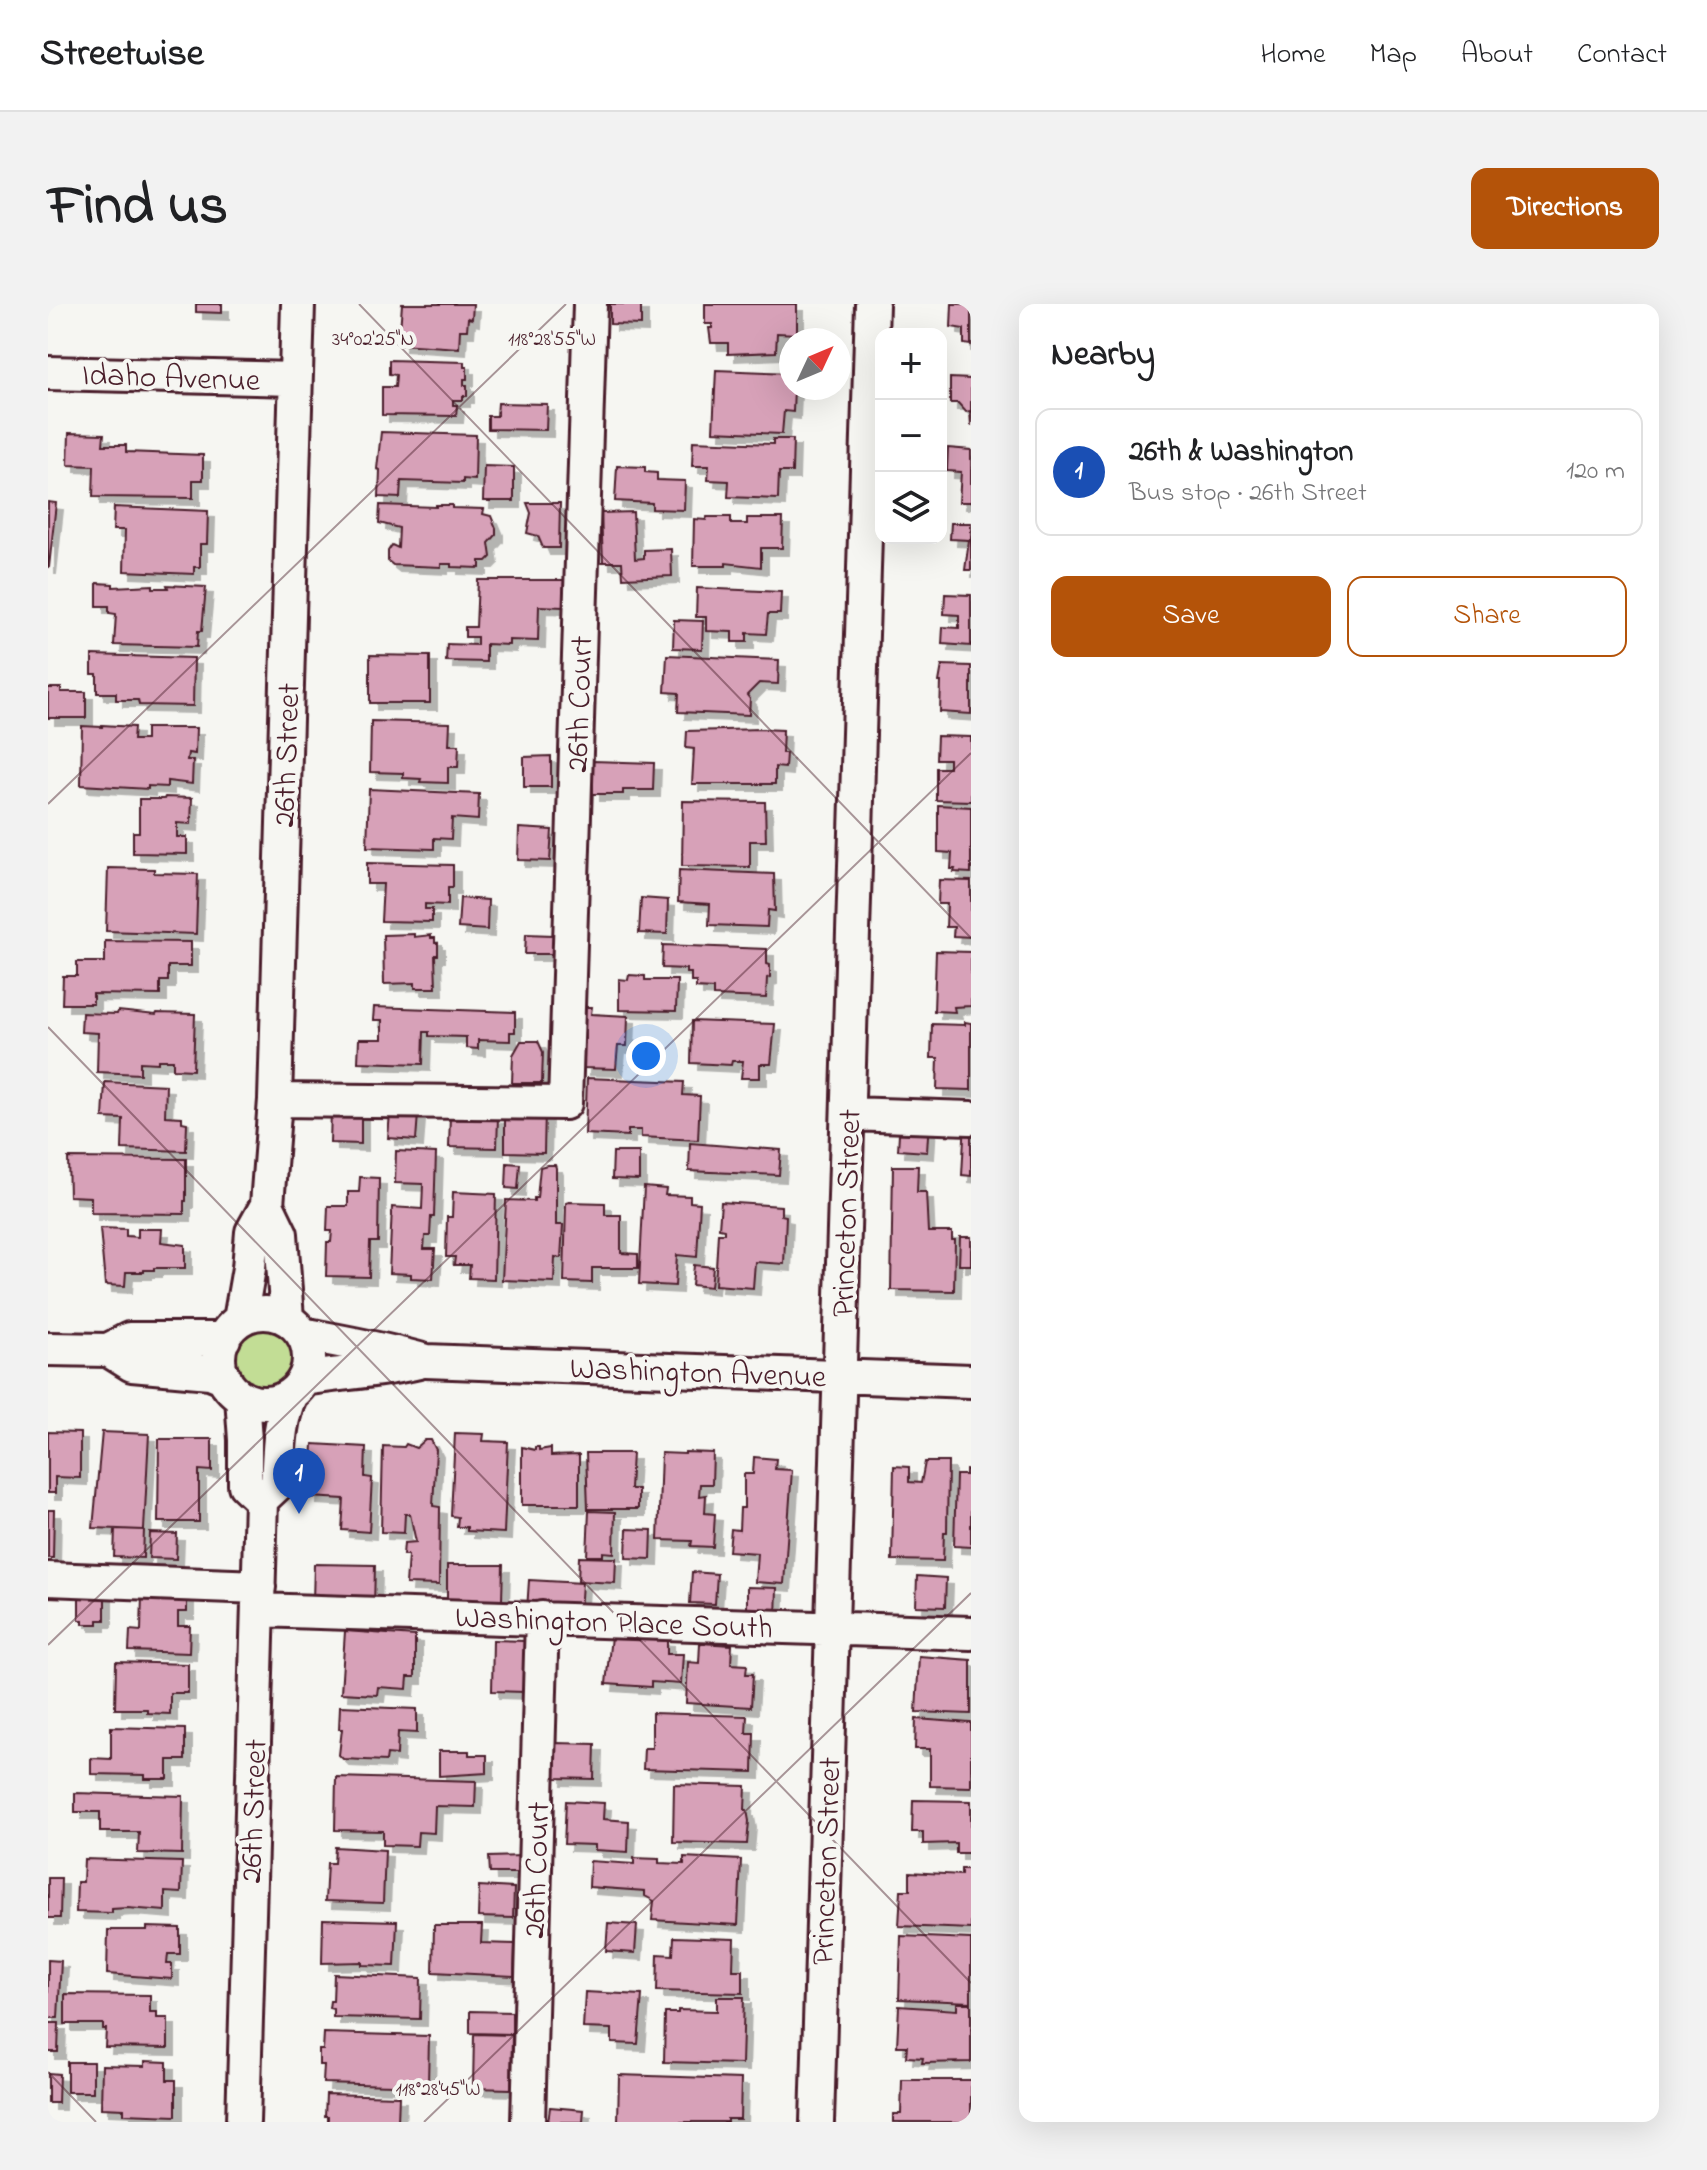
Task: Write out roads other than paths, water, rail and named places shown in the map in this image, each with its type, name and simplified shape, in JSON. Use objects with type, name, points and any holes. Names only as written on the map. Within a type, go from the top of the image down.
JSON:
[{"type":"street","name":"26th Street","points":[[232,1329],[249,1268],[252,1232],[267,1205],[275,1100],[298,304]]},
{"type":"street","name":"26th Court","points":[[275,1100],[565,1103],[590,304]]},
{"type":"street","name":"Princeton Street","points":[[817,2122],[872,304]]},
{"type":"street","name":"Idaho Avenue","points":[[48,373],[295,379]]},
{"type":"street","points":[[848,1114],[971,1118]]},
{"type":"street","name":"26th Street","points":[[267,1205],[281,1234],[295,1327]]},
{"type":"street","points":[[108,1350],[132,1365],[210,1372],[233,1387],[266,1402],[297,1387],[309,1357],[295,1327],[268,1313],[249,1316],[232,1329],[220,1351],[220,1365],[233,1387]]},
{"type":"street","name":"Washington Avenue","points":[[295,1327],[350,1345],[384,1348],[426,1361]]},
{"type":"street","points":[[48,1349],[108,1350],[129,1339],[232,1329]]},
{"type":"street","name":"Washington Avenue","points":[[297,1387],[349,1372],[388,1369],[426,1361],[971,1381]]},
{"type":"street","name":"26th Street","points":[[233,1387],[245,1440],[245,1485],[261,1500]]},
{"type":"street","name":"26th Street","points":[[243,2122],[261,1500],[277,1485],[285,1407],[297,1387]]},
{"type":"street","name":"Washington Place South","points":[[48,1579],[258,1599],[542,1618],[971,1633]]},
{"type":"street","name":"26th Court","points":[[528,2122],[542,1618]]},
{"type":"place","name":"26th & Washington","points":[[299,1514]]}]
